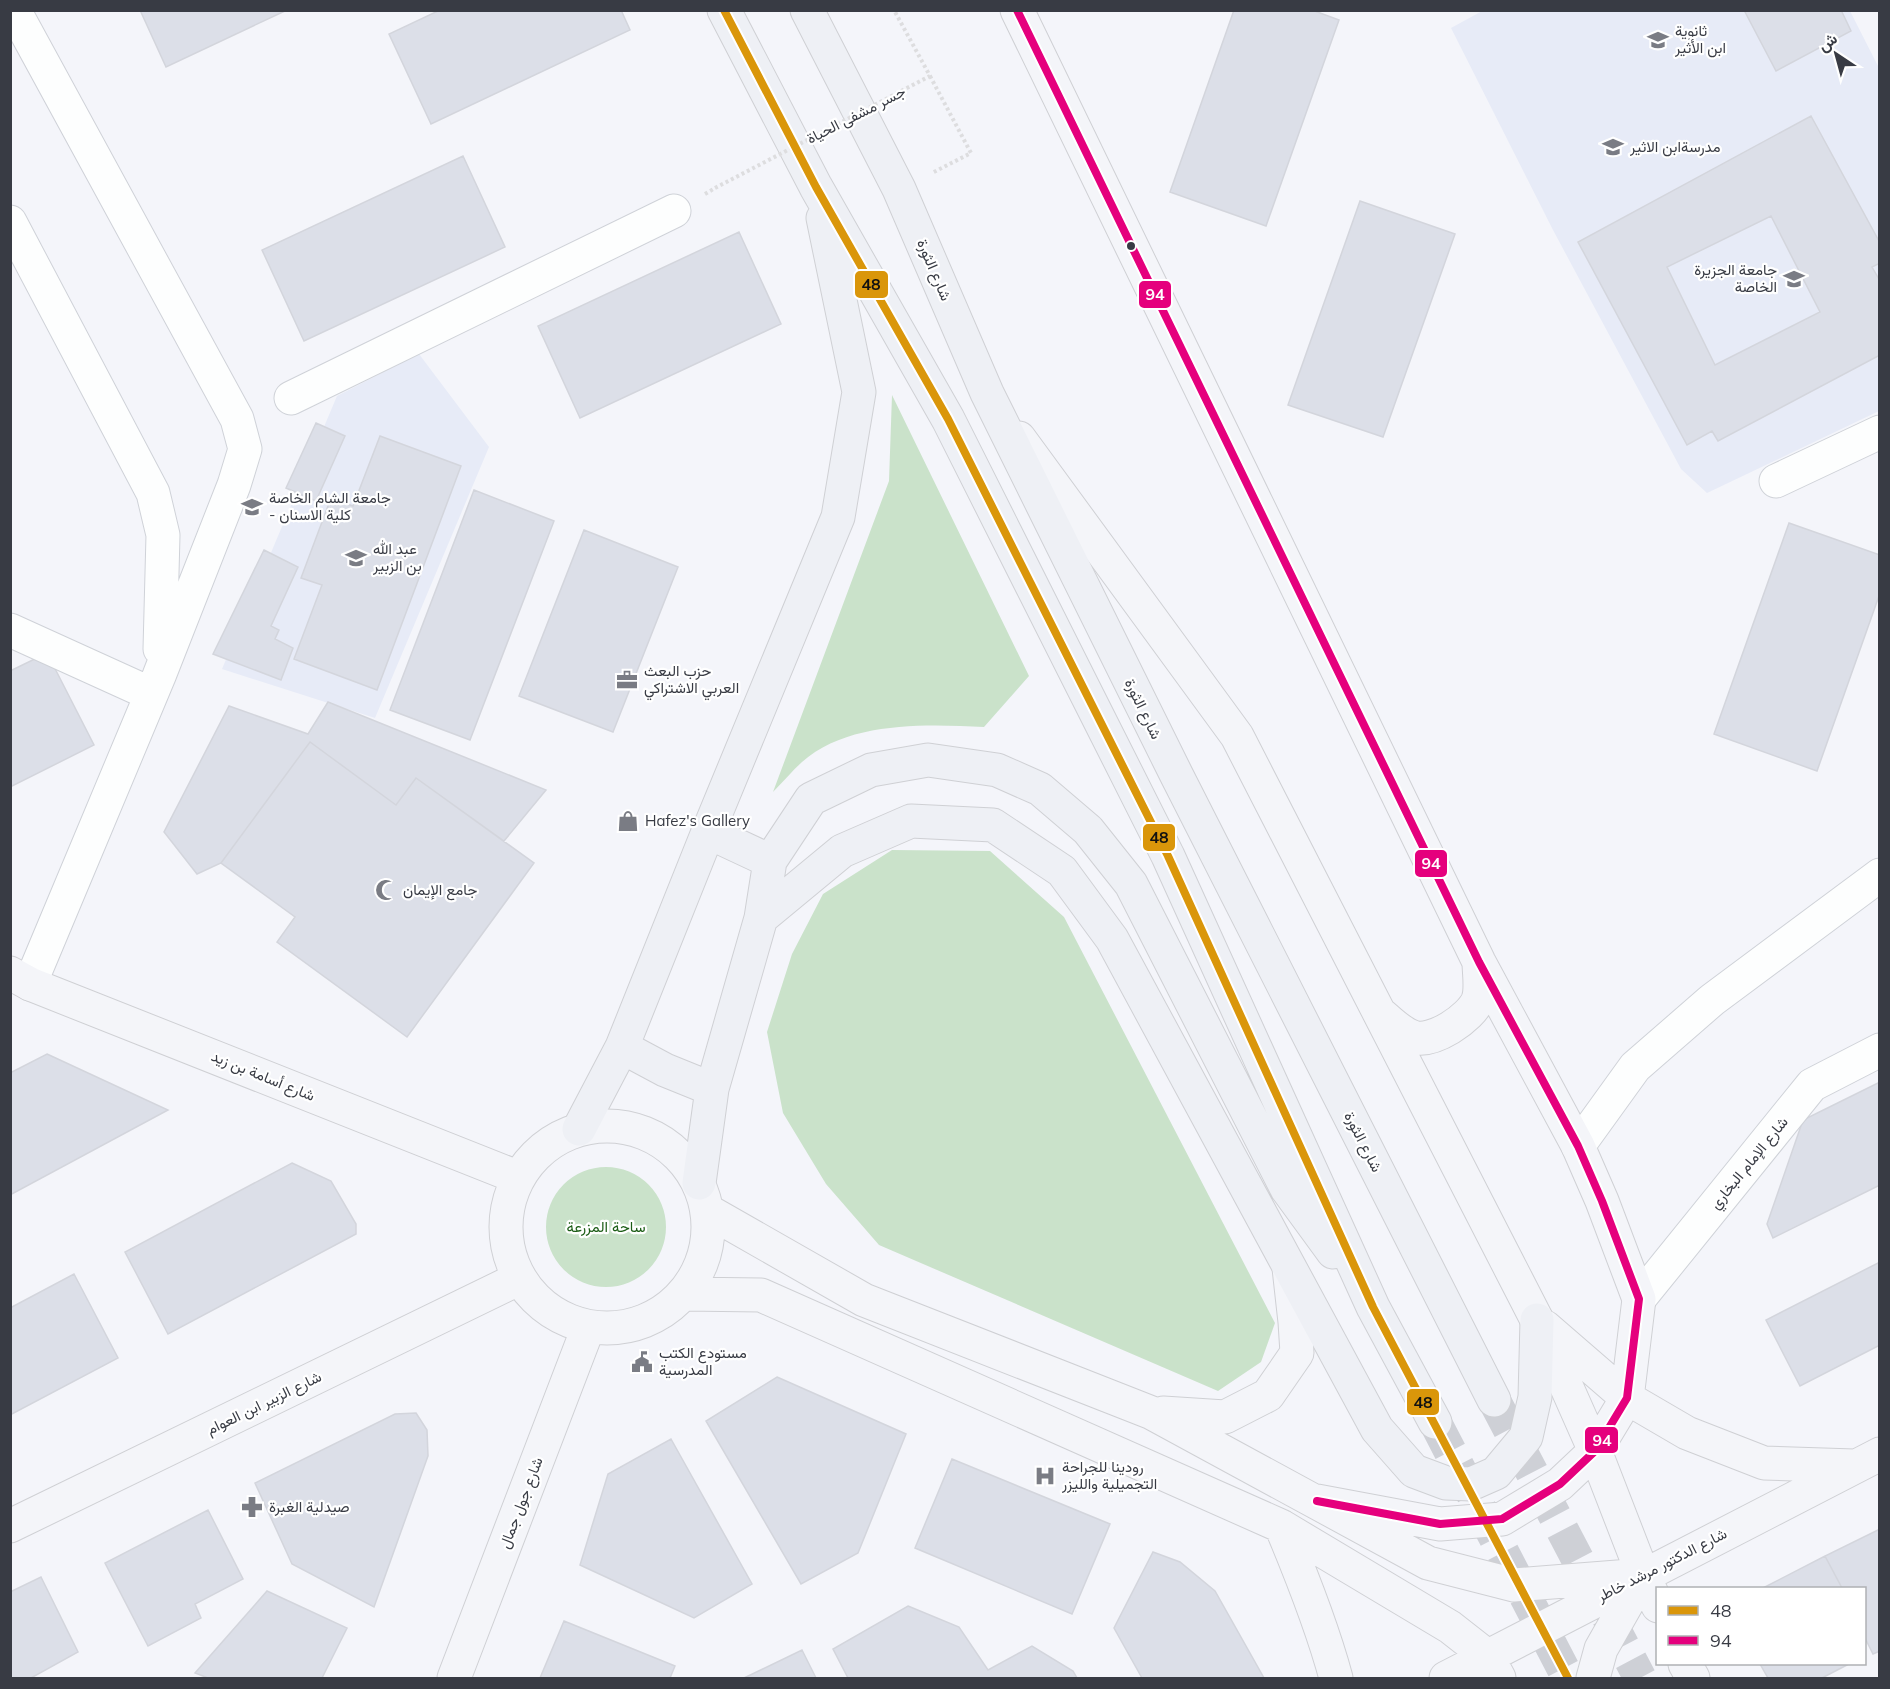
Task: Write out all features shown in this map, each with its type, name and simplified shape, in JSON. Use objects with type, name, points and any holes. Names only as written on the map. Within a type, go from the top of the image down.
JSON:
[{"type":"highway","points":[[724,10],[816,187],[948,419],[1163,845],[1373,1307],[1434,1422]]},
{"type":"highway","name":"شارع الثورة","points":[[807,10],[899,189],[987,393],[1176,774],[1494,1400]]},
{"type":"highway","points":[[579,1128],[622,1047],[838,517],[859,392],[816,187]]},
{"type":"highway","points":[[703,1197],[712,1089],[761,918],[770,861],[811,799],[871,770],[928,760],[997,770],[1040,789],[1088,830],[1131,884],[1287,1190],[1373,1307]]},
{"type":"highway","points":[[761,918],[842,851],[911,821],[993,825],[1062,871],[1112,939],[1377,1429],[1414,1471],[1446,1483],[1471,1484],[1496,1473],[1526,1437],[1535,1397],[1537,1320]]},
{"type":"highway","points":[[708,832],[770,861]]},
{"type":"highway","points":[[622,1047],[665,1070],[712,1089]]},
{"type":"main road","points":[[1017,10],[1479,962],[1578,1146],[1602,1201],[1639,1299],[1627,1398],[1595,1451],[1560,1484],[1502,1519],[1440,1524],[1317,1501]]},
{"type":"main road","points":[[987,393],[1237,736],[1537,1320],[1595,1451],[1643,1575],[1656,1602]]},
{"type":"main road","points":[[1382,1015],[1414,1038],[1426,1038],[1463,1020],[1473,1010],[1479,998],[1479,962]]},
{"type":"main road","name":"شارع أسامة بن زيد","points":[[20,979],[517,1177]]},
{"type":"main road","points":[[607,1125],[636,1129],[662,1140],[683,1159],[703,1197],[708,1240],[700,1269],[684,1294],[657,1316],[623,1327],[588,1328],[561,1318],[537,1301],[518,1279],[506,1246],[506,1211],[517,1177],[533,1155],[554,1139],[579,1128],[607,1125]]},
{"type":"main road","points":[[703,1197],[864,1300],[1152,1413],[1428,1563],[1514,1585],[1643,1575]]},
{"type":"main road","points":[[1152,1413],[1226,1417],[1268,1395],[1297,1353],[1296,1322],[1289,1268]]},
{"type":"main road","name":"شارع الزبير ابن العوام","points":[[10,1526],[518,1279]]},
{"type":"main road","points":[[684,1294],[761,1295],[1281,1526],[1450,1627],[1493,1667]]},
{"type":"main road","points":[[1537,1320],[1627,1398],[1688,1433],[1764,1463],[1868,1460]]},
{"type":"main road","name":"شارع جول جمال","points":[[454,1678],[588,1328]]},
{"type":"main road","name":"شارع الدكتور مرشد خاطر","points":[[1446,1678],[1493,1667],[1643,1575],[1868,1460]]},
{"type":"main road","points":[[1281,1526],[1328,1647],[1335,1678]]},
{"type":"main road","points":[[1593,1678],[1601,1649],[1643,1575]]},
{"type":"street","points":[[14,10],[237,418],[244,449],[234,485],[155,685],[20,979]]},
{"type":"street","points":[[291,398],[674,211]]},
{"type":"street","points":[[10,222],[153,493],[163,535],[155,685]]},
{"type":"street","points":[[1776,481],[1880,432]]},
{"type":"street","points":[[10,630],[155,685]]},
{"type":"street","points":[[1578,1146],[1635,1067],[1712,1000],[1880,875]]},
{"type":"street","name":"شارع الإمام البخاري","points":[[1639,1299],[1812,1085],[1880,1050]]},
{"type":"path","points":[[894,10],[971,153],[899,189]]},
{"type":"path","name":"جسر مشفى الحياة","points":[[715,188],[930,76]]},
{"type":"shaded area","points":[[1484,10],[1850,11],[1879,68],[1879,411],[1707,493],[1681,469],[1553,230],[1451,28]]},
{"type":"shaded area","name":"عبد الله بن الزبير","points":[[419,354],[489,447],[375,718],[222,669],[337,396]]},
{"type":"green space","points":[[892,395],[1029,676],[984,727],[938,725],[888,728],[842,739],[802,762],[773,792],[889,481]]},
{"type":"green space","points":[[892,850],[990,851],[1064,917],[1275,1323],[1261,1362],[1218,1391],[879,1245],[826,1184],[783,1113],[767,1032],[792,954],[823,894]]},
{"type":"green space","name":"ساحة المزرعة","points":[[606,1167],[629,1171],[649,1184],[662,1204],[666,1227],[662,1250],[649,1270],[629,1283],[606,1287],[583,1283],[563,1270],[550,1250],[546,1227],[550,1204],[563,1184],[583,1171]]},
{"type":"building","points":[[140,10],[287,10],[166,67]]},
{"type":"building","points":[[440,10],[621,10],[630,30],[431,124],[389,34]]},
{"type":"building","points":[[1234,10],[1312,10],[1339,20],[1266,226],[1170,192]]},
{"type":"building","points":[[1744,10],[1841,10],[1851,31],[1776,71]]},
{"type":"building","points":[[1811,116],[1880,243],[1880,263],[1872,267],[1880,281],[1880,355],[1718,441],[1712,431],[1687,445],[1578,242]],"holes":[[[1771,216],[1820,312],[1715,365],[1667,267]]]},
{"type":"building","points":[[463,156],[505,247],[304,341],[262,250]]},
{"type":"building","points":[[1360,201],[1455,234],[1383,437],[1288,405]]},
{"type":"building","points":[[739,232],[781,324],[580,418],[538,326]]},
{"type":"building","points":[[316,423],[345,436],[316,501],[286,488]]},
{"type":"building","points":[[380,436],[461,466],[377,690],[294,659],[322,585],[301,578],[331,498],[353,506]]},
{"type":"building","points":[[474,490],[554,521],[470,740],[390,710]]},
{"type":"building","points":[[1789,523],[1880,555],[1880,593],[1817,771],[1714,734]]},
{"type":"building","points":[[584,530],[678,567],[613,732],[519,696]]},
{"type":"building","points":[[264,550],[298,567],[271,626],[279,630],[275,639],[293,648],[281,680],[213,654]]},
{"type":"building","points":[[47,653],[94,745],[10,787],[10,671]]},
{"type":"building","points":[[328,702],[546,790],[504,841],[416,778],[396,805],[310,742],[221,863],[197,874],[164,832],[229,706],[308,734]]},
{"type":"building","name":"جامع الإيمان","points":[[310,742],[396,805],[416,778],[534,863],[407,1037],[277,942],[295,917],[221,863]]},
{"type":"building","points":[[47,1054],[168,1110],[10,1195],[10,1073]]},
{"type":"building","points":[[1880,1082],[1880,1185],[1773,1238],[1767,1224],[1803,1120]]},
{"type":"building","points":[[292,1163],[331,1181],[356,1224],[356,1234],[168,1334],[125,1252]]},
{"type":"building","points":[[1880,1262],[1880,1345],[1800,1386],[1766,1320]]},
{"type":"building","points":[[74,1274],[118,1358],[10,1415],[10,1308]]},
{"type":"building","points":[[777,1377],[906,1434],[858,1553],[801,1584],[706,1421]]},
{"type":"building","points":[[416,1413],[427,1430],[428,1456],[374,1607],[292,1564],[255,1483],[395,1414]]},
{"type":"building","points":[[671,1439],[752,1584],[694,1618],[580,1565],[608,1474]]},
{"type":"building","points":[[952,1459],[1110,1524],[1072,1614],[915,1548]]},
{"type":"building","points":[[208,1510],[243,1579],[195,1604],[201,1618],[148,1646],[105,1563]]},
{"type":"building","points":[[1880,1529],[1880,1651],[1873,1654],[1866,1640],[1866,1587],[1841,1587],[1825,1556]]},
{"type":"building","points":[[1153,1552],[1180,1562],[1215,1591],[1264,1678],[1142,1678],[1114,1628]]},
{"type":"building","points":[[1825,1556],[1841,1587],[1765,1587]]},
{"type":"building","points":[[41,1577],[78,1652],[31,1678],[10,1678],[10,1592]]},
{"type":"building","points":[[267,1591],[347,1628],[322,1678],[208,1678],[195,1673]]},
{"type":"building","points":[[908,1606],[959,1627],[988,1670],[1032,1646],[1073,1671],[1077,1678],[848,1678],[833,1649]]},
{"type":"building","points":[[564,1621],[675,1666],[670,1678],[540,1678]]},
{"type":"building","points":[[802,1650],[816,1678],[744,1678]]},
{"type":"building","points":[[1761,1665],[1847,1665],[1822,1678],[1768,1678]]},
{"type":"tunnel","points":[[1494,1400],[1640,1678]]},
{"type":"tunnel","points":[[1435,1422],[1568,1678]]},
{"type":"transit line","name":"48","points":[[724,10],[816,187],[948,419],[1168,856],[1373,1307],[1568,1678]]},
{"type":"transit line","name":"94","points":[[1017,10],[1479,962],[1578,1146],[1602,1201],[1639,1299],[1627,1398],[1595,1451],[1560,1484],[1502,1519],[1440,1524],[1317,1501]]},
{"type":"place","name":"ثانوية ابن الأثير","points":[[1658,40]]},
{"type":"place","name":"مدرسةابن الاثير","points":[[1613,147]]},
{"type":"place","name":"جامعة الجزيرة الخاصة","points":[[1794,279]]},
{"type":"place","name":"جامعة الشام الخاصة - كلية الاسنان","points":[[252,507]]},
{"type":"place","name":"عبد الله بن الزبير","points":[[356,558]]},
{"type":"place","name":"حزب البعث العربي الاشتراكي","points":[[627,680]]},
{"type":"place","name":"Hafez's Gallery","points":[[628,821]]},
{"type":"place","name":"جامع الإيمان","points":[[386,890]]},
{"type":"place","name":"مستودع الكتب المدرسية","points":[[642,1362]]},
{"type":"place","name":"رودينا للجراحة التجميلية والليزر","points":[[1045,1476]]},
{"type":"place","name":"صيدلية الغبرة","points":[[252,1507]]}]
